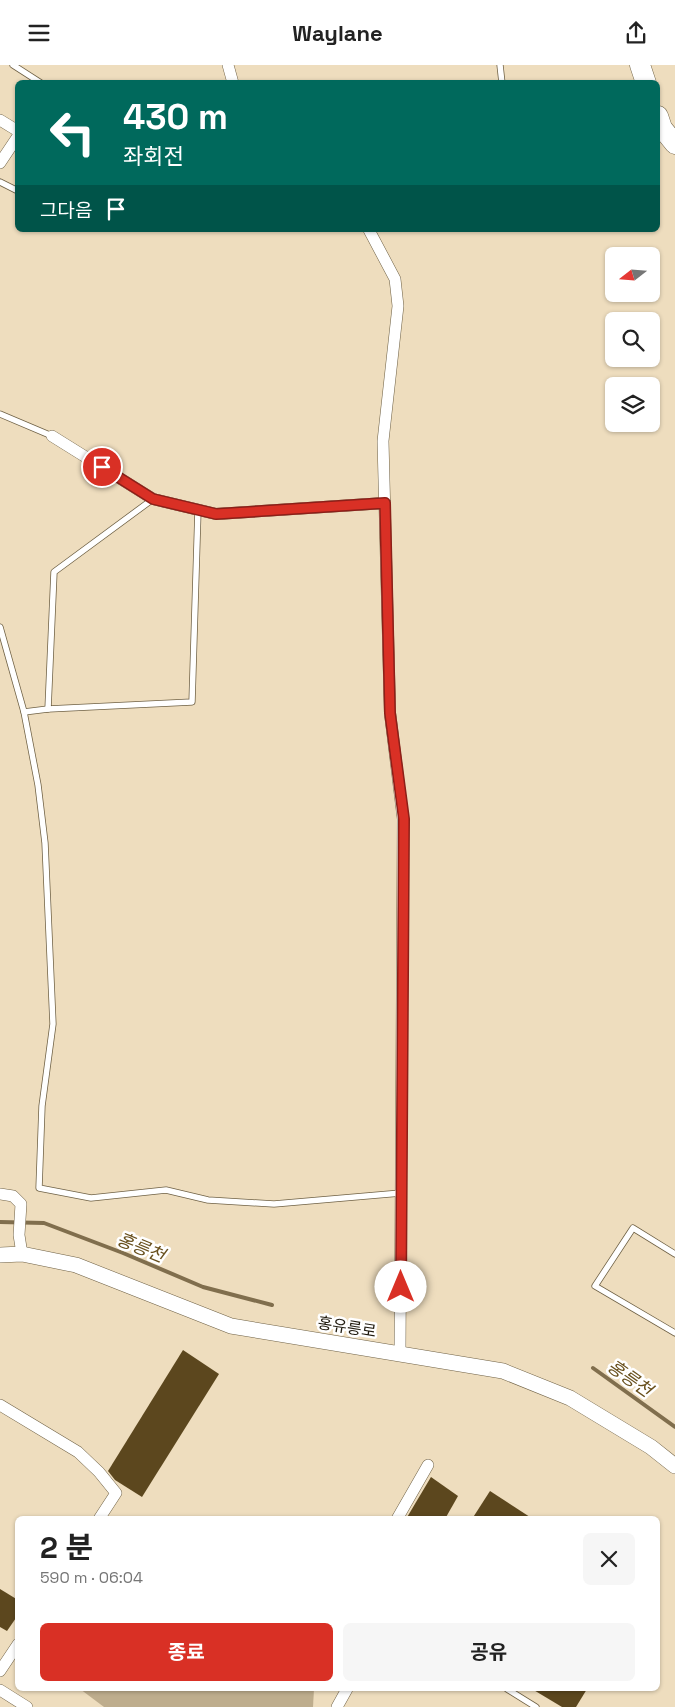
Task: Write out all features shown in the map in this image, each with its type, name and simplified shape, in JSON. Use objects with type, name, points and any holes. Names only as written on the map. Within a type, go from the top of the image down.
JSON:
[{"type":"highway","points":[[640,65],[645,80]]},
{"type":"highway","points":[[660,122],[662,128],[675,144]]},
{"type":"street","points":[[228,65],[232,80]]},
{"type":"street","points":[[0,120],[15,129]]},
{"type":"street","points":[[0,163],[15,140]]},
{"type":"street","points":[[370,232],[394,279],[398,306],[384,441],[390,713],[404,819],[400,1347]]},
{"type":"street","points":[[52,436],[153,499],[216,514],[385,503]]},
{"type":"street","points":[[0,1193],[7,1194],[19,1201],[22,1218],[20,1231],[22,1254]]},
{"type":"street","name":"홍유릉로","points":[[0,1255],[22,1254],[76,1265],[231,1326],[400,1347],[503,1371],[570,1398],[643,1442],[675,1466]]},
{"type":"street","points":[[0,1405],[78,1452],[99,1472],[116,1493],[101,1516]]},
{"type":"street","points":[[399,1516],[428,1465]]},
{"type":"street","points":[[0,1671],[15,1648]]},
{"type":"street","points":[[0,1690],[27,1707]]},
{"type":"street","points":[[337,1707],[346,1691]]},
{"type":"lane","points":[[13,65],[36,80]]},
{"type":"lane","points":[[500,65],[502,80]]},
{"type":"lane","points":[[0,183],[15,190]]},
{"type":"lane","points":[[0,414],[52,436]]},
{"type":"lane","points":[[48,709],[54,572],[153,499]]},
{"type":"lane","points":[[24,712],[48,709],[192,702],[198,510]]},
{"type":"lane","points":[[0,627],[24,712],[38,785],[44,843],[53,1025],[42,1106],[39,1188],[91,1198],[166,1190],[208,1200],[274,1204],[401,1193]]},
{"type":"lane","points":[[675,1254],[633,1228],[596,1286],[675,1333]]},
{"type":"lane","points":[[510,1691],[536,1707]]},
{"type":"shaded area","points":[[83,1691],[314,1691],[313,1707],[104,1707]]},
{"type":"building","points":[[183,1350],[219,1374],[142,1497],[115,1480],[108,1471]]},
{"type":"building","points":[[431,1477],[458,1496],[447,1516],[408,1516]]},
{"type":"building","points":[[490,1491],[528,1516],[474,1516]]},
{"type":"building","points":[[0,1589],[15,1598],[15,1619],[7,1631],[0,1627]]},
{"type":"building","points":[[535,1691],[586,1691],[576,1707],[562,1707]]},
{"type":"waterway","name":"홍릉천","points":[[0,1222],[44,1223],[123,1253],[203,1287],[272,1305]]},
{"type":"waterway","name":"홍릉천","points":[[593,1368],[675,1427]]},
{"type":"route","points":[[102,467],[153,499],[216,514],[385,503],[390,713],[404,819],[401,1287]]}]
